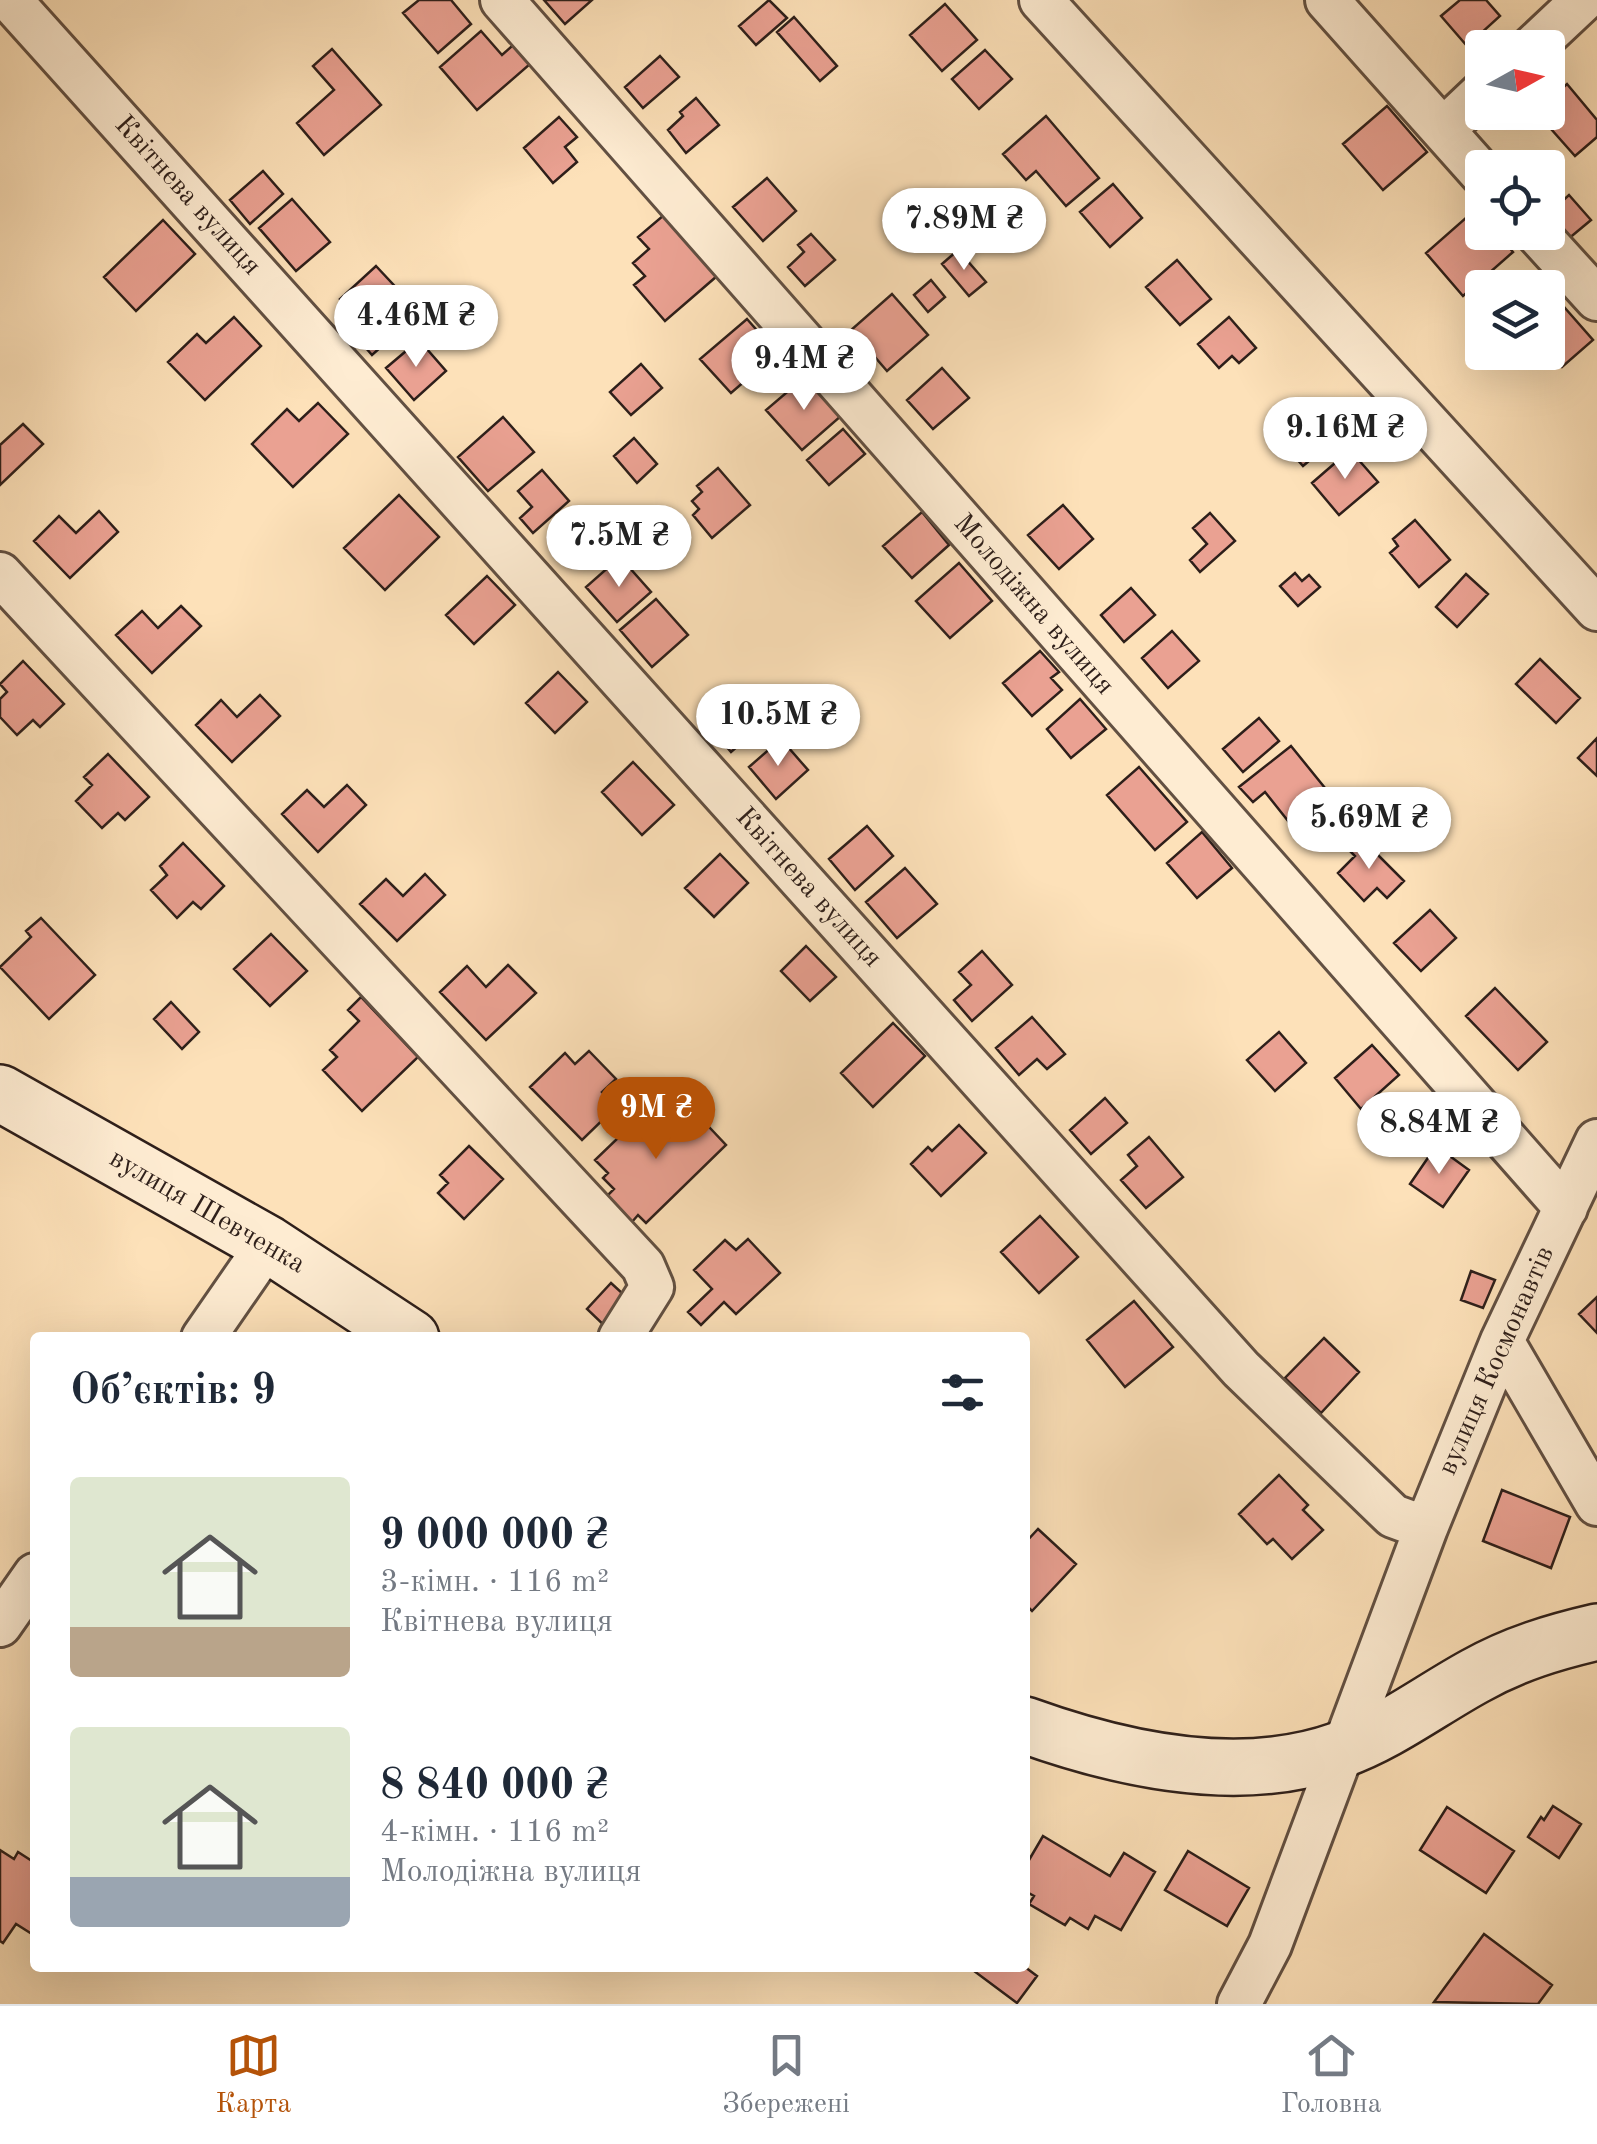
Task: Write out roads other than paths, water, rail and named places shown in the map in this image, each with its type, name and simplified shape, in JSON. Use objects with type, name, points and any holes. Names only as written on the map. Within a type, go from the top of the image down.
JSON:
[{"type":"street","name":"Молодіжна вулиця","points":[[502,0],[1566,1208]]},
{"type":"street","points":[[1041,0],[1597,608]]},
{"type":"street","points":[[1327,0],[1465,155]]},
{"type":"street","points":[[1551,30],[1583,0]]},
{"type":"street","name":"Квітнева вулиця","points":[[5,1],[1241,1370],[1393,1516],[1426,1528]]},
{"type":"street","points":[[1443,130],[1465,109]]},
{"type":"street","points":[[1552,250],[1597,300]]},
{"type":"street","points":[[0,574],[643,1266],[652,1288],[624,1332]]},
{"type":"street","name":"вулиця Шевченка","points":[[0,1094],[268,1244],[402,1332]]},
{"type":"street","name":"вулиця Космонавтів","points":[[1342,1750],[1502,1341],[1597,1141]]},
{"type":"street","points":[[207,1332],[268,1244]]},
{"type":"street","points":[[1502,1341],[1597,1504]]},
{"type":"street","points":[[0,1625],[30,1583]]},
{"type":"street","points":[[1030,1727],[1170,1764],[1289,1762],[1342,1750],[1477,1674],[1538,1646],[1597,1632]]},
{"type":"street","points":[[1239,2004],[1270,1945],[1342,1750]]}]
